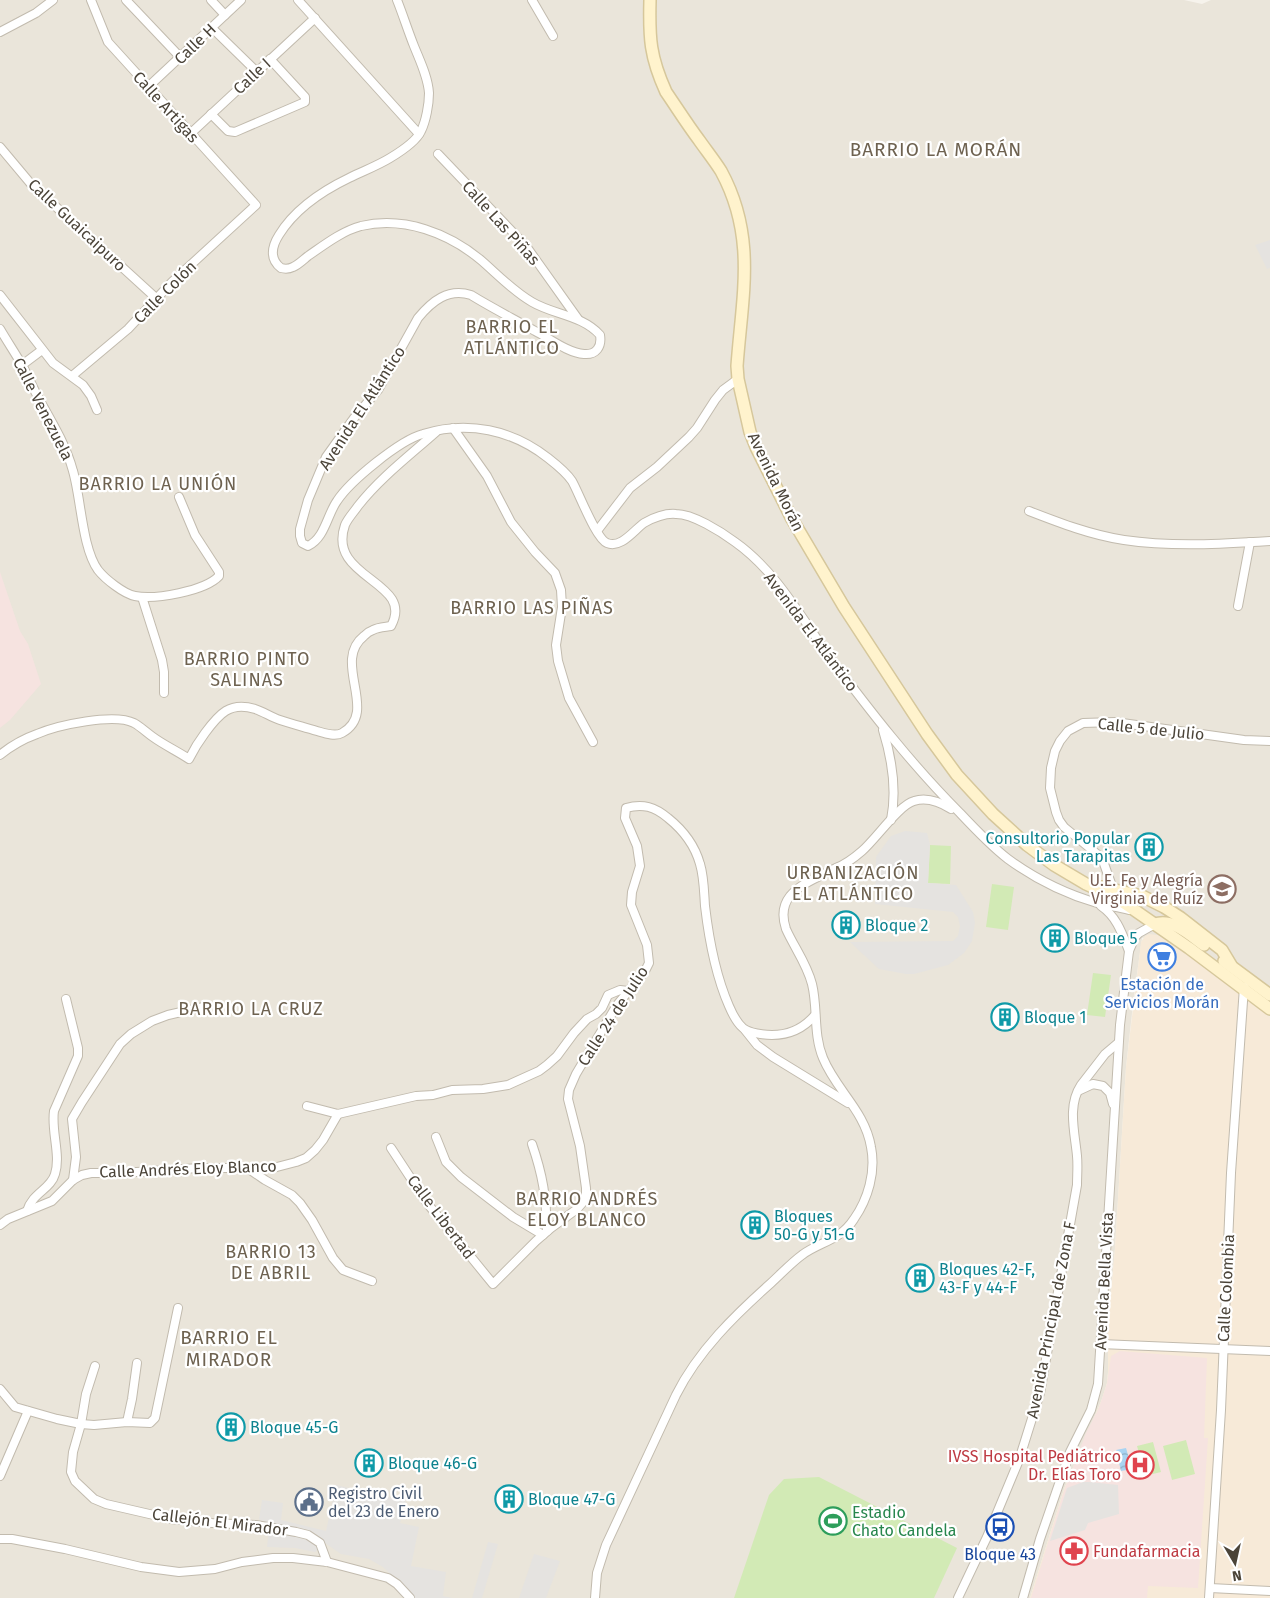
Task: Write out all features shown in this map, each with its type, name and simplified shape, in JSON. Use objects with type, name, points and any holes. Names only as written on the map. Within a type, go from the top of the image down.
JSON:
[{"type":"main road","name":"Avenida Morán","points":[[650,0],[650,43],[652,56],[660,78],[666,92],[720,170],[737,207],[745,252],[745,290],[738,350],[738,379],[746,416],[756,447],[792,519],[844,607],[927,734],[957,775],[993,814],[1034,850],[1066,873],[1118,899],[1189,948],[1246,984]]},
{"type":"main road","name":"Avenida Morán","points":[[1086,884],[1142,896],[1164,907],[1222,950],[1231,965]]},
{"type":"main road","points":[[1134,910],[1164,912],[1181,918]]},
{"type":"main road","points":[[1155,924],[1162,922],[1181,929],[1231,965],[1270,1009]]},
{"type":"main road","points":[[1246,984],[1270,995]]},
{"type":"street","points":[[0,32],[36,13],[54,0]]},
{"type":"street","name":"Calle Artigas","points":[[91,0],[108,42],[256,205]]},
{"type":"street","points":[[126,0],[180,58]]},
{"type":"street","points":[[210,0],[225,15]]},
{"type":"street","name":"Calle H","points":[[148,87],[241,0]]},
{"type":"street","points":[[298,0],[419,134],[427,109],[428,85],[397,0]]},
{"type":"street","points":[[532,0],[553,36]]},
{"type":"street","name":"Calle I","points":[[190,134],[315,18]]},
{"type":"street","points":[[212,28],[256,71]]},
{"type":"street","points":[[212,114],[228,131],[234,132],[303,104],[306,99],[270,59]]},
{"type":"street","name":"Avenida El Atlántico","points":[[419,134],[394,156],[313,198],[282,229],[274,242],[272,250],[278,266],[284,269],[294,267],[333,240],[361,226],[380,224],[407,225],[452,240],[480,260],[526,299],[539,306],[578,319],[589,325],[600,335],[601,346],[598,350],[585,354],[577,353],[471,295],[462,292],[453,292],[435,301],[418,318],[378,390],[354,418],[326,456],[308,500],[300,529],[302,543],[308,546],[318,539],[339,498],[372,466],[414,436],[453,428],[486,429],[523,441],[538,450],[567,474],[597,531],[607,543],[616,543],[623,540],[643,524],[674,513],[691,516],[734,541],[758,562],[781,587],[828,655],[882,726],[926,778],[1006,858],[1060,889],[1097,903],[1134,910]]},
{"type":"street","name":"Calle Guaicaipuro","points":[[0,147],[31,184],[157,299]]},
{"type":"street","name":"Calle Las Piñas","points":[[438,154],[526,246],[578,319]]},
{"type":"street","name":"Calle Colón","points":[[72,376],[128,329],[178,277],[256,205]]},
{"type":"street","points":[[0,295],[42,350],[60,370],[72,376],[83,385],[97,410]]},
{"type":"street","name":"Calle Venezuela","points":[[0,329],[22,365],[62,440],[73,471],[89,550],[98,571],[123,591],[135,596],[156,597],[181,593],[207,584],[219,576],[219,572],[194,535],[179,497]]},
{"type":"street","points":[[22,365],[42,350]]},
{"type":"street","points":[[597,531],[630,488],[657,466],[697,428],[723,390],[738,379]]},
{"type":"street","points":[[453,428],[487,476],[510,522],[534,552],[555,573],[561,590],[562,607],[556,645],[558,660],[569,698],[592,742]]},
{"type":"street","points":[[0,755],[22,741],[59,727],[107,719],[120,719],[134,723],[153,737],[189,758],[219,715],[225,710],[240,707],[255,709],[279,720],[327,734],[342,734],[353,724],[358,713],[352,674],[354,648],[358,640],[372,630],[392,626],[396,609],[392,598],[384,588],[354,566],[346,555],[343,539],[345,526],[366,495],[437,430]]},
{"type":"street","points":[[1029,511],[1079,530],[1124,540],[1157,543],[1270,542]]},
{"type":"street","points":[[1238,606],[1250,542]]},
{"type":"street","points":[[142,597],[162,660],[164,693]]},
{"type":"street","name":"Calle 5 de Julio","points":[[1113,889],[1102,858],[1064,827],[1059,820],[1053,802],[1050,780],[1051,768],[1060,740],[1068,731],[1083,723],[1115,722],[1244,740],[1270,741]]},
{"type":"street","points":[[882,726],[892,769],[893,808],[890,822]]},
{"type":"street","points":[[595,1598],[597,1572],[606,1545],[688,1371],[748,1303],[802,1254],[837,1236],[854,1220],[866,1197],[870,1183],[873,1161],[868,1136],[860,1114],[824,1060],[817,1038],[812,983],[786,929],[784,906],[797,890],[852,859],[872,842],[907,804],[920,800],[936,801],[970,824]]},
{"type":"street","name":"Calle 24 de Julio","points":[[493,1284],[545,1233],[577,1209],[586,1196],[580,1146],[568,1099],[569,1090],[576,1074],[617,1005],[645,971],[649,963],[649,954],[644,934],[631,905],[632,892],[640,866],[635,840],[625,818],[626,808],[647,806],[655,808],[682,831],[694,848],[700,864],[713,953],[722,989],[732,1013],[757,1045],[772,1057],[843,1098],[854,1107]]},
{"type":"street","name":"Avenida Bella Vista","points":[[1097,903],[1110,912],[1118,924],[1129,951]]},
{"type":"street","name":"Avenida Bella Vista","points":[[1023,1598],[1040,1539],[1070,1452],[1092,1405],[1098,1384],[1118,1042],[1129,951],[1139,933],[1155,924]]},
{"type":"street","name":"Calle Colombia","points":[[1209,1598],[1224,1350],[1231,1173],[1246,984]]},
{"type":"street","points":[[307,1106],[338,1114],[416,1096],[433,1095],[452,1090],[495,1088],[520,1080],[547,1066],[586,1019],[596,1014],[602,1008],[608,995],[620,990],[628,991]]},
{"type":"street","points":[[27,1211],[31,1200],[55,1175],[54,1110],[78,1056],[78,1048],[66,1000]]},
{"type":"street","points":[[0,1225],[8,1219],[52,1201],[73,1180],[76,1157],[72,1119],[120,1044],[131,1034],[152,1021],[177,1012],[208,1006]]},
{"type":"street","points":[[745,1030],[769,1035],[789,1033],[804,1025],[815,1015]]},
{"type":"street","name":"Avenida Principal de Zona F","points":[[958,1598],[983,1546],[1019,1460],[1040,1393],[1077,1185],[1077,1158],[1073,1123],[1074,1105],[1078,1090],[1105,1054],[1118,1042]]},
{"type":"street","points":[[1078,1090],[1094,1084],[1103,1086],[1110,1094],[1115,1112]]},
{"type":"street","name":"Calle Andrés Eloy Blanco","points":[[73,1180],[91,1173],[199,1168],[273,1168],[306,1158],[323,1140],[338,1114]]},
{"type":"street","points":[[436,1137],[446,1162],[460,1178],[513,1217],[545,1233],[547,1203],[543,1177],[532,1144]]},
{"type":"street","name":"Calle Libertad","points":[[391,1148],[427,1203],[493,1284]]},
{"type":"street","points":[[246,1167],[296,1199],[312,1220],[326,1247],[343,1270],[372,1281]]},
{"type":"street","points":[[0,1389],[15,1407],[81,1424],[150,1423],[155,1418],[178,1308]]},
{"type":"street","points":[[1100,1344],[1270,1351]]},
{"type":"street","points":[[127,1422],[138,1363]]},
{"type":"street","points":[[81,1424],[86,1394],[95,1366]]},
{"type":"street","points":[[0,1476],[28,1411]]},
{"type":"street","name":"Callejón El Mirador","points":[[81,1424],[73,1452],[71,1472],[75,1481],[99,1502],[171,1519],[256,1525],[308,1535],[320,1543],[327,1562]]},
{"type":"street","points":[[0,1539],[12,1539],[179,1572],[215,1569],[273,1558],[327,1562],[388,1578],[397,1584],[410,1598]]},
{"type":"street","points":[[1210,1588],[1270,1591]]},
{"type":"shaded area","points":[[0,0],[1184,0],[1202,4],[1211,0],[1270,0],[1270,1017],[1215,973],[1163,938],[1157,935],[1142,938],[1126,1067],[1115,1248],[1108,1327],[1107,1383],[1064,1489],[1030,1598],[0,1598]]},
{"type":"shaded area","points":[[1270,240],[1270,268],[1267,269],[1255,245]]},
{"type":"shaded area","points":[[0,572],[20,631],[28,644],[41,684],[10,720],[0,728]]},
{"type":"shaded area","points":[[905,831],[927,833],[930,845],[928,883],[956,885],[973,912],[975,923],[972,941],[964,953],[948,965],[914,974],[879,969],[850,942],[953,941],[958,936],[960,926],[958,917],[953,912],[875,904],[876,857],[891,836]]},
{"type":"shaded area","points":[[1149,934],[1163,938],[1215,973],[1270,1017],[1270,1598],[1030,1598],[1064,1489],[1107,1383],[1108,1327],[1115,1248],[1126,1067],[1141,942]]},
{"type":"shaded area","name":"IVSS Hospital Pediátrico Dr. Elías Toro","points":[[1120,1351],[1207,1358],[1204,1438],[1208,1438],[1198,1588],[1148,1586],[1147,1598],[1031,1598],[1064,1491],[1086,1433],[1099,1408],[1107,1384],[1111,1356]]},
{"type":"shaded area","points":[[1083,1482],[1118,1485],[1119,1514],[1088,1523],[1085,1530],[1050,1541],[1067,1488]]},
{"type":"shaded area","points":[[336,1485],[406,1501],[400,1523],[419,1527],[411,1566],[446,1572],[443,1596],[453,1598],[412,1598],[401,1584],[383,1567],[369,1559],[341,1554],[325,1543],[315,1552],[295,1548],[267,1547],[269,1528],[259,1519],[262,1500],[283,1503],[281,1520],[326,1531]]},
{"type":"shaded area","points":[[488,1542],[498,1544],[482,1598],[472,1598]]},
{"type":"shaded area","points":[[534,1554],[560,1561],[546,1598],[519,1598]]},
{"type":"green space","points":[[930,845],[951,846],[950,884],[928,883]]},
{"type":"green space","points":[[992,884],[1014,887],[1008,930],[986,927]]},
{"type":"green space","points":[[1093,973],[1111,975],[1105,1017],[1087,1015]]},
{"type":"green space","points":[[1186,1440],[1195,1474],[1172,1480],[1163,1446]]},
{"type":"green space","points":[[1153,1442],[1161,1472],[1145,1476],[1137,1446]]},
{"type":"green space","name":"Estadio Chato Candela","points":[[819,1477],[957,1548],[934,1598],[734,1598],[769,1495],[784,1479]]},
{"type":"water","points":[[1126,1448],[1132,1469],[1121,1471],[1116,1450]]},
{"type":"place","name":"Consultorio Popular Las Tarapitas","points":[[1149,847]]},
{"type":"place","name":"U.E. Fe y Alegría Virginia de Ruíz","points":[[1222,889]]},
{"type":"place","name":"Bloque 2","points":[[846,925]]},
{"type":"place","name":"Bloque 5","points":[[1055,938]]},
{"type":"place","name":"Estación de Servicios Morán","points":[[1162,957]]},
{"type":"place","name":"Bloque 1","points":[[1005,1017]]},
{"type":"place","name":"Bloques 50-G y 51-G","points":[[755,1225]]},
{"type":"place","name":"Bloques 42-F, 43-F y 44-F","points":[[920,1278]]},
{"type":"place","name":"Bloque 45-G","points":[[231,1427]]},
{"type":"place","name":"Bloque 46-G","points":[[369,1463]]},
{"type":"place","name":"IVSS Hospital Pediátrico Dr. Elías Toro","points":[[1140,1465]]},
{"type":"place","name":"Bloque 47-G","points":[[509,1499]]},
{"type":"place","name":"Registro Civil del 23 de Enero","points":[[309,1502]]},
{"type":"place","name":"Estadio Chato Candela","points":[[833,1521]]},
{"type":"place","name":"Bloque 43","points":[[1000,1527]]},
{"type":"place","name":"Fundafarmacia","points":[[1074,1551]]},
{"type":"district","name":"BARRIO LA MORÁN","points":[[936,149]]},
{"type":"district","name":"BARRIO EL ATLÁNTICO","points":[[512,337]]},
{"type":"district","name":"BARRIO LA UNIÓN","points":[[158,484]]},
{"type":"district","name":"BARRIO LAS PIÑAS","points":[[532,608]]},
{"type":"district","name":"BARRIO PINTO SALINAS","points":[[247,670]]},
{"type":"district","name":"URBANIZACIÓN EL ATLÁNTICO","points":[[853,883]]},
{"type":"district","name":"BARRIO LA CRUZ","points":[[251,1009]]},
{"type":"district","name":"BARRIO ANDRÉS ELOY BLANCO","points":[[587,1209]]},
{"type":"district","name":"BARRIO 13 DE ABRIL","points":[[271,1262]]},
{"type":"district","name":"BARRIO EL MIRADOR","points":[[229,1348]]}]
